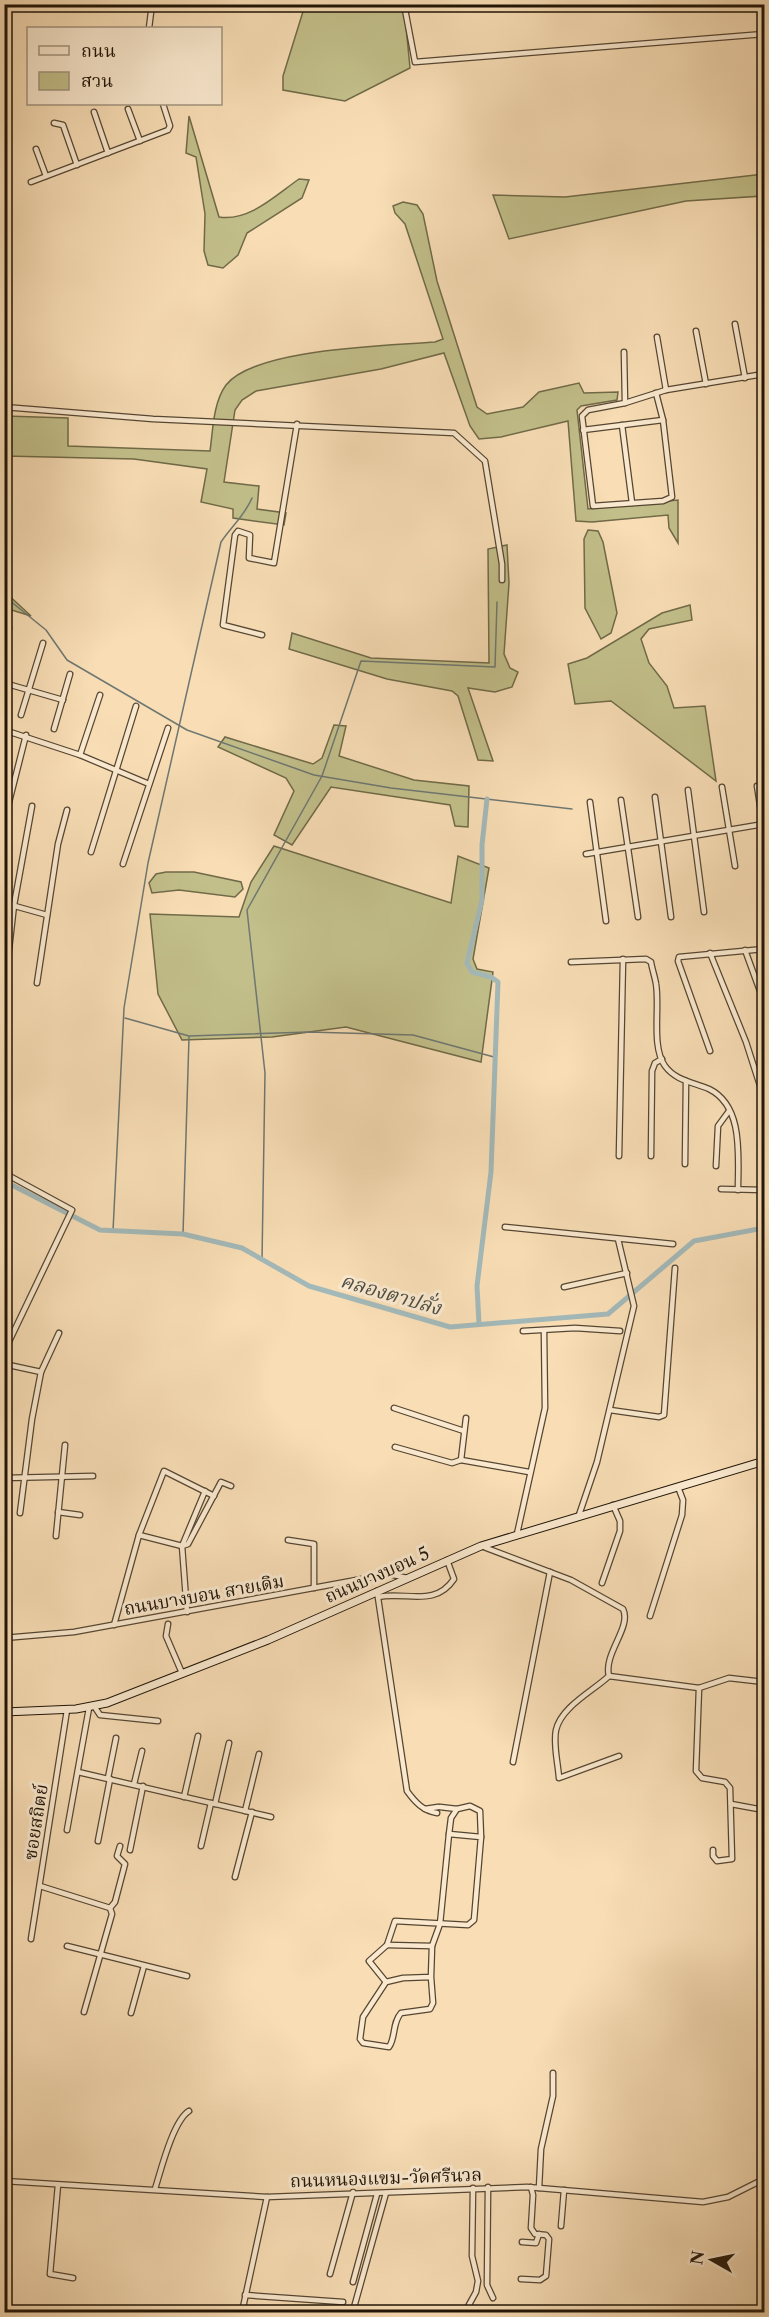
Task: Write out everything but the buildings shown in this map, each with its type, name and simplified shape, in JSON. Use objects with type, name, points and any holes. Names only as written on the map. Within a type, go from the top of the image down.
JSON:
[{"type":"main road","name":"ถนนบางบอน 5","points":[[4,1712],[92,1707],[268,1640],[378,1594],[407,1578],[494,1541],[765,1461]]},
{"type":"street","points":[[149,27],[152,4]]},
{"type":"street","points":[[404,4],[415,62],[765,34]]},
{"type":"street","points":[[31,182],[170,129],[163,105]]},
{"type":"street","points":[[128,109],[140,141]]},
{"type":"street","points":[[94,112],[108,153]]},
{"type":"street","points":[[54,123],[63,125],[77,165]]},
{"type":"street","points":[[36,149],[46,176]]},
{"type":"street","points":[[735,324],[745,378]]},
{"type":"street","points":[[696,331],[706,384]]},
{"type":"street","points":[[657,337],[666,390]]},
{"type":"street","points":[[624,352],[625,403]]},
{"type":"street","points":[[656,393],[663,420],[672,497],[663,501],[593,506],[584,412],[625,403],[656,393],[666,390],[765,374]]},
{"type":"street","points":[[4,407],[153,419],[297,424],[457,435],[485,461],[502,564],[502,580]]},
{"type":"street","points":[[584,430],[663,420]]},
{"type":"street","points":[[262,635],[223,624],[235,535],[238,531],[250,535],[249,558],[274,563],[297,424]]},
{"type":"street","points":[[622,425],[632,503]]},
{"type":"street","points":[[4,644],[9,628]]},
{"type":"street","points":[[21,715],[43,643]]},
{"type":"street","points":[[54,729],[70,674]]},
{"type":"street","points":[[4,683],[63,700]]},
{"type":"street","points":[[80,755],[100,695]]},
{"type":"street","points":[[91,852],[136,706]]},
{"type":"street","points":[[123,864],[168,728]]},
{"type":"street","points":[[4,730],[26,735],[80,755],[149,784]]},
{"type":"street","points":[[4,822],[26,735]]},
{"type":"street","points":[[757,786],[765,831]]},
{"type":"street","points":[[722,787],[735,866]]},
{"type":"street","points":[[688,790],[704,912]]},
{"type":"street","points":[[655,797],[671,917]]},
{"type":"street","points":[[621,800],[639,917]]},
{"type":"street","points":[[590,802],[606,921]]},
{"type":"street","points":[[6,976],[14,905],[32,806]]},
{"type":"street","points":[[37,983],[58,844],[67,810]]},
{"type":"street","points":[[586,854],[764,824]]},
{"type":"street","points":[[4,903],[47,915]]},
{"type":"street","points":[[710,1052],[678,961],[682,955],[765,949]]},
{"type":"street","points":[[745,950],[765,1002]]},
{"type":"street","points":[[710,953],[746,1042],[765,1098]]},
{"type":"street","points":[[571,962],[646,958],[651,962],[656,985],[658,1052],[664,1065],[686,1081],[710,1090],[721,1098],[729,1111],[738,1140],[738,1190]]},
{"type":"street","points":[[619,1156],[623,959]]},
{"type":"street","points":[[651,1156],[652,1071],[656,1063],[662,1059]]},
{"type":"street","points":[[685,1164],[686,1081]]},
{"type":"street","points":[[716,1166],[718,1126],[729,1111]]},
{"type":"street","points":[[4,1173],[71,1213],[4,1352]]},
{"type":"street","points":[[722,1189],[765,1190]]},
{"type":"street","points":[[505,1227],[673,1244]]},
{"type":"street","points":[[579,1515],[597,1462],[634,1305],[618,1239]]},
{"type":"street","points":[[610,1410],[659,1417],[664,1415],[675,1268]]},
{"type":"street","points":[[564,1287],[627,1273]]},
{"type":"street","points":[[523,1331],[575,1328],[620,1331]]},
{"type":"street","points":[[517,1534],[545,1408],[544,1330]]},
{"type":"street","points":[[20,1513],[32,1419],[41,1372],[59,1333]]},
{"type":"street","points":[[4,1364],[41,1372]]},
{"type":"street","points":[[394,1408],[464,1431]]},
{"type":"street","points":[[461,1460],[466,1418]]},
{"type":"street","points":[[56,1536],[65,1444]]},
{"type":"street","points":[[395,1447],[452,1463],[461,1460],[529,1472]]},
{"type":"street","points":[[114,1625],[139,1535],[164,1471],[214,1496]]},
{"type":"street","points":[[4,1478],[93,1476]]},
{"type":"street","points":[[139,1535],[182,1546],[191,1541],[221,1482],[231,1486]]},
{"type":"street","points":[[650,1616],[682,1515],[683,1500],[678,1487]]},
{"type":"street","points":[[187,1612],[182,1546],[205,1491]]},
{"type":"street","points":[[602,1582],[620,1531],[620,1521],[613,1505]]},
{"type":"street","points":[[58,1512],[80,1515]]},
{"type":"street","points":[[288,1540],[314,1544],[314,1588]]},
{"type":"street","points":[[481,1546],[584,1586],[625,1612],[625,1621],[608,1668],[609,1676]]},
{"type":"street","points":[[386,1982],[369,1961],[387,1945],[394,1921],[468,1925],[474,1920],[481,1837],[480,1811],[470,1806],[438,1811],[424,1809],[407,1791],[378,1594],[419,1599],[444,1591],[454,1579],[447,1560]]},
{"type":"street","points":[[513,1762],[550,1572]]},
{"type":"street","name":"ถนนบางบอน สายเดิม","points":[[4,1638],[114,1625],[389,1574],[407,1578]]},
{"type":"street","points":[[168,1624],[166,1636],[182,1673]]},
{"type":"street","points":[[619,1756],[559,1778],[556,1737],[559,1721],[568,1710],[609,1676],[697,1688],[729,1678],[765,1682]]},
{"type":"street","points":[[697,1688],[696,1771],[702,1778],[729,1784],[731,1804],[732,1859],[717,1861],[713,1856],[713,1850]]},
{"type":"street","points":[[92,1707],[100,1715],[158,1721]]},
{"type":"street","points":[[67,1830],[92,1707]]},
{"type":"street","name":"ซอยสถิตย์","points":[[31,1939],[67,1710]]},
{"type":"street","points":[[184,1797],[198,1736]]},
{"type":"street","points":[[98,1841],[116,1738]]},
{"type":"street","points":[[201,1846],[229,1743]]},
{"type":"street","points":[[134,1784],[142,1752]]},
{"type":"street","points":[[245,1811],[259,1755]]},
{"type":"street","points":[[78,1772],[271,1817]]},
{"type":"street","points":[[130,1850],[143,1786]]},
{"type":"street","points":[[731,1804],[765,1810]]},
{"type":"street","points":[[431,1977],[403,1978],[386,1982],[363,2017],[360,2033],[363,2043],[384,2048],[392,2044],[395,2022],[401,2013],[432,2006],[432,1946],[440,1924],[451,1818],[457,1809]]},
{"type":"street","points":[[438,1811],[451,1818]]},
{"type":"street","points":[[235,1877],[252,1812]]},
{"type":"street","points":[[449,1834],[481,1837]]},
{"type":"street","points":[[110,1908],[115,1902],[125,1864],[117,1856],[120,1846]]},
{"type":"street","points":[[40,1886],[110,1908]]},
{"type":"street","points":[[84,2012],[112,1914],[110,1908]]},
{"type":"street","points":[[387,1945],[432,1946]]},
{"type":"street","points":[[67,1946],[187,1976]]},
{"type":"street","points":[[131,2013],[144,1966]]},
{"type":"street","points":[[539,2188],[541,2149],[553,2096],[553,2073]]},
{"type":"street","points":[[154,2189],[178,2125],[189,2111]]},
{"type":"street","name":"ถนนหนองแขม-วัดศรีนวล","points":[[4,2181],[267,2196],[531,2187],[703,2202],[728,2197],[765,2179]]},
{"type":"street","points":[[58,2185],[50,2274],[73,2278]]},
{"type":"street","points":[[489,2187],[487,2285],[493,2298]]},
{"type":"street","points":[[521,2279],[540,2280],[546,2276],[549,2239],[546,2235],[539,2234],[531,2228],[533,2195],[531,2187]]},
{"type":"street","points":[[465,2313],[478,2281],[472,2256],[473,2188]]},
{"type":"street","points":[[561,2226],[564,2190]]},
{"type":"street","points":[[330,2274],[353,2192]]},
{"type":"street","points":[[353,2282],[377,2193]]},
{"type":"street","points":[[353,2311],[386,2193]]},
{"type":"street","points":[[242,2313],[267,2196]]},
{"type":"street","points":[[522,2242],[536,2243],[539,2234]]},
{"type":"street","points":[[245,2295],[343,2302]]},
{"type":"green space","points":[[305,5],[404,5],[410,68],[345,101],[283,90],[283,76]]},
{"type":"green space","points":[[189,116],[219,217],[241,215],[251,211],[262,206],[299,179],[309,180],[302,198],[247,233],[238,255],[223,268],[208,265],[204,251],[205,214],[196,157],[186,153]]},
{"type":"green space","points":[[764,174],[764,191],[759,192],[762,196],[686,201],[509,239],[493,195],[565,197]]},
{"type":"green space","points":[[403,202],[417,205],[423,214],[437,281],[477,407],[487,414],[523,407],[539,392],[579,383],[584,393],[618,392],[617,400],[581,406],[577,410],[588,509],[678,500],[678,543],[669,528],[668,515],[592,522],[576,521],[568,421],[501,437],[479,439],[470,426],[444,353],[381,369],[256,391],[242,400],[235,410],[224,482],[259,486],[257,509],[286,513],[284,525],[233,518],[233,509],[201,502],[207,469],[134,459],[5,456],[5,416],[68,418],[68,446],[210,451],[218,400],[226,385],[241,373],[264,363],[293,356],[324,351],[435,342],[443,339],[405,224],[395,213],[393,206]]},
{"type":"green space","points":[[764,380],[764,438],[758,381]]},
{"type":"green space","points":[[588,530],[598,531],[603,542],[617,613],[611,633],[601,639],[585,608],[584,539]]},
{"type":"green space","points":[[507,545],[509,583],[504,654],[510,668],[518,672],[512,687],[495,692],[468,688],[493,761],[478,760],[458,696],[452,691],[387,679],[289,649],[292,633],[371,658],[489,663],[488,549]]},
{"type":"green space","points":[[5,592],[31,616],[5,608]]},
{"type":"green space","points":[[690,605],[692,620],[649,629],[641,639],[649,663],[667,686],[674,708],[705,706],[716,781],[611,701],[575,704],[568,664],[587,658],[662,613]]},
{"type":"green space","points":[[334,725],[346,726],[339,756],[414,780],[469,786],[468,827],[455,826],[450,805],[331,787],[292,845],[274,835],[294,791],[286,778],[218,747],[225,737],[313,764],[322,758]]},
{"type":"green space","points":[[274,846],[451,903],[458,856],[489,868],[473,959],[477,969],[493,972],[481,1062],[346,1027],[272,1037],[182,1040],[158,994],[150,914],[239,917],[251,882]]},
{"type":"green space","points":[[194,872],[241,882],[243,889],[235,897],[179,890],[152,893],[149,883],[156,874]]},
{"type":"waterway","points":[[113,1231],[124,1008],[148,863],[221,542],[252,498]]},
{"type":"waterway","points":[[4,596],[46,630],[67,660],[187,730],[314,775],[391,788],[572,809]]},
{"type":"waterway","points":[[262,1260],[265,1073],[247,910],[322,776],[361,661],[495,667],[497,602]]},
{"type":"waterway","points":[[479,1324],[477,1286],[491,1172],[498,982],[491,977],[472,972],[467,963],[482,900],[482,845],[487,799]]},
{"type":"waterway","points":[[125,1018],[189,1036],[309,1032],[413,1035],[494,1057]]},
{"type":"waterway","points":[[183,1234],[189,1037]]},
{"type":"waterway","name":"คลองตาปลั่ง","points":[[4,1181],[100,1230],[183,1234],[242,1248],[309,1286],[450,1327],[608,1314],[694,1241],[764,1228]]},
{"type":"waterway","points":[[549,2312],[576,2308],[603,2312]]}]
